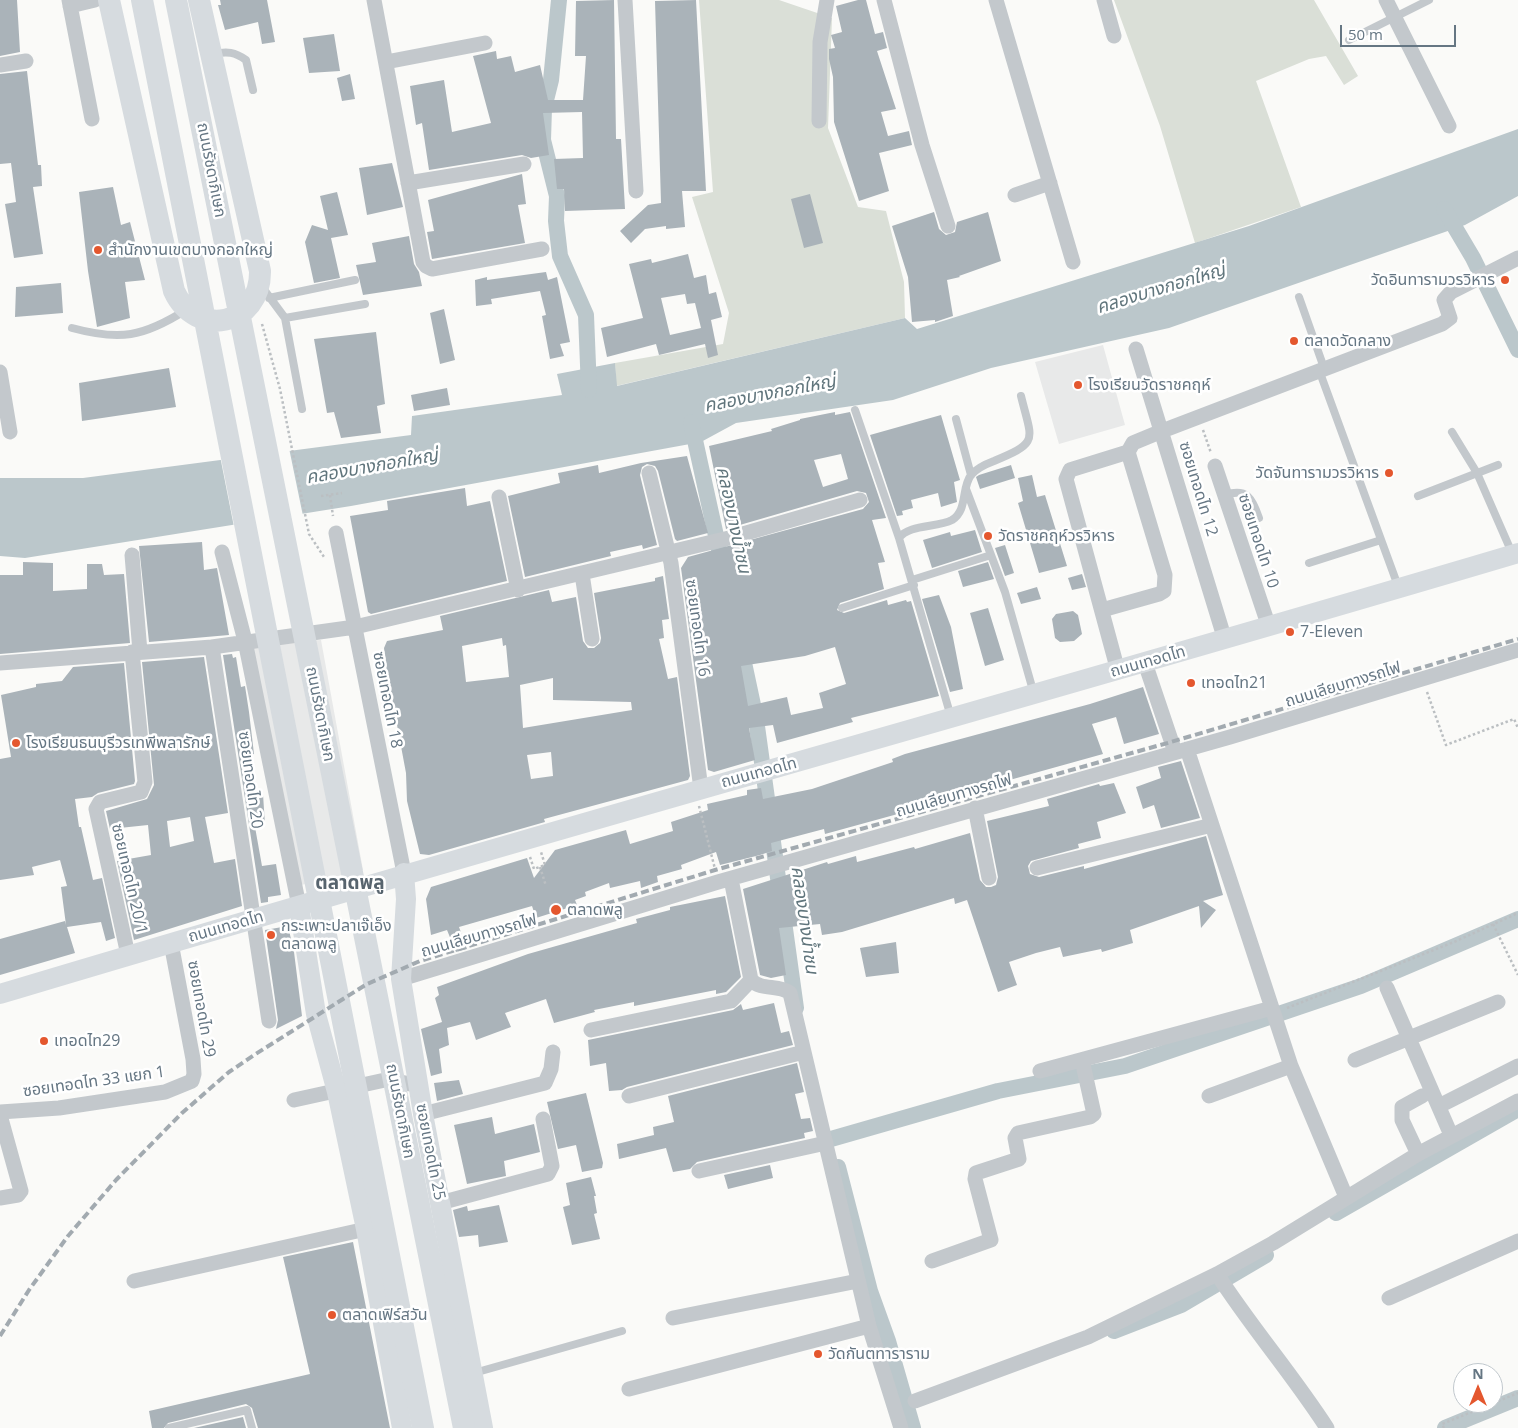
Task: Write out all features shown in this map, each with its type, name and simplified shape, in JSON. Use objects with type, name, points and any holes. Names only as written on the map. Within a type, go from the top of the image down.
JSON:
[{"type":"main road","points":[[109,0],[174,291],[179,301],[187,310],[206,319],[222,320],[238,315],[261,293],[257,256],[200,0]]},
{"type":"main road","points":[[142,0],[423,1428]]},
{"type":"main road","name":"ถนนรัชดาภิเษก","points":[[176,0],[464,1428]]},
{"type":"main road","name":"ถนนเทอดไท","points":[[0,994],[404,874],[952,719],[1515,554]]},
{"type":"main road","name":"ซอยเทอดไท 25","points":[[404,874],[406,900],[401,979],[423,1114],[483,1428]]},
{"type":"main road","points":[[299,906],[316,1014],[337,1092],[366,1228],[402,1428]]},
{"type":"street","points":[[92,119],[69,3],[95,0]]},
{"type":"street","points":[[374,0],[423,262],[432,269],[542,250]]},
{"type":"street","points":[[625,0],[636,191]]},
{"type":"street","points":[[819,121],[820,42],[827,0]]},
{"type":"street","points":[[884,0],[922,145],[948,226]]},
{"type":"street","points":[[996,0],[1073,262]]},
{"type":"street","points":[[1104,0],[1114,36]]},
{"type":"street","points":[[1386,0],[1449,126]]},
{"type":"street","points":[[386,62],[485,43]]},
{"type":"street","points":[[0,65],[26,61]]},
{"type":"street","points":[[408,183],[524,164]]},
{"type":"street","points":[[1015,195],[1050,184]]},
{"type":"street","points":[[1118,670],[1066,479],[1070,470],[1130,448],[1162,431],[1442,324],[1450,318],[1444,300],[1451,292],[1518,258]]},
{"type":"street","name":"ซอยเทอดไท 12","points":[[1136,349],[1225,640]]},
{"type":"street","points":[[0,372],[10,432]]},
{"type":"street","points":[[1102,610],[1164,591],[1165,576],[1130,448]]},
{"type":"street","name":"ซอยเทอดไท 10","points":[[1215,466],[1268,627]]},
{"type":"street","name":"ซอยเทอดไท 16","points":[[649,474],[669,552],[698,790]]},
{"type":"street","points":[[500,497],[518,590]]},
{"type":"street","points":[[0,663],[212,647],[354,627],[518,590],[729,538],[860,500]]},
{"type":"street","name":"ซอยเทอดไท 18","points":[[336,533],[404,874]]},
{"type":"street","points":[[222,552],[244,641],[299,906]]},
{"type":"street","points":[[132,556],[136,652]]},
{"type":"street","points":[[582,574],[592,639]]},
{"type":"street","name":"ซอยเทอดไท 20","points":[[212,647],[269,1021]]},
{"type":"street","name":"ถนนเลียบทางรถไฟ","points":[[401,979],[725,880],[1181,751],[1518,650]]},
{"type":"street","name":"ซอยเทอดไท 20/1","points":[[128,956],[96,809],[100,802],[141,792],[145,782],[136,652]]},
{"type":"street","points":[[1145,663],[1212,825],[1291,1066],[1346,1197]]},
{"type":"street","points":[[975,808],[989,878]]},
{"type":"street","points":[[1038,868],[1212,825]]},
{"type":"street","points":[[725,880],[751,980],[755,984],[778,987],[790,993],[869,1326],[901,1428]]},
{"type":"street","name":"ซอยเทอดไท 29","points":[[171,943],[192,1059],[194,1074],[192,1081]]},
{"type":"street","points":[[591,1030],[731,1001],[738,996],[751,980]]},
{"type":"street","points":[[1387,988],[1451,1135]]},
{"type":"street","points":[[1355,1060],[1498,1002]]},
{"type":"street","points":[[1040,1071],[1085,1070],[1274,1014]]},
{"type":"street","points":[[423,1114],[545,1083],[552,1069],[553,1052]]},
{"type":"street","points":[[629,1096],[804,1052]]},
{"type":"street","points":[[1209,1096],[1291,1066]]},
{"type":"street","points":[[1439,1106],[1518,1066]]},
{"type":"street","points":[[932,1261],[991,1240],[975,1179],[976,1172],[1019,1159],[1015,1138],[1018,1134],[1090,1117],[1095,1111],[1085,1070]]},
{"type":"street","points":[[294,1100],[385,1080],[418,1085]]},
{"type":"street","name":"ซอยเทอดไท 33 แยก 1","points":[[0,1113],[59,1108],[165,1092],[192,1081]]},
{"type":"street","points":[[1418,1154],[1401,1114],[1402,1107],[1422,1096]]},
{"type":"street","points":[[915,1401],[1088,1337],[1217,1274],[1273,1243],[1451,1135],[1518,1101]]},
{"type":"street","points":[[0,1113],[21,1191],[18,1195],[0,1198]]},
{"type":"street","points":[[440,1203],[548,1174],[552,1166],[543,1119]]},
{"type":"street","points":[[699,1171],[826,1143]]},
{"type":"street","points":[[134,1281],[366,1228]]},
{"type":"street","points":[[1389,1298],[1518,1241]]},
{"type":"street","points":[[1217,1274],[1239,1307],[1290,1373],[1327,1428]]},
{"type":"street","points":[[673,1318],[858,1282]]},
{"type":"street","points":[[629,1389],[869,1326]]},
{"type":"lane","points":[[1349,40],[1393,16],[1429,0]]},
{"type":"lane","points":[[212,54],[224,52],[237,53],[246,60],[253,90]]},
{"type":"lane","points":[[261,293],[355,280]]},
{"type":"lane","points":[[261,293],[285,318],[302,409]]},
{"type":"lane","points":[[1299,297],[1321,369],[1399,588]]},
{"type":"lane","points":[[285,318],[365,304]]},
{"type":"lane","points":[[72,328],[101,336],[124,335],[165,323],[187,310]]},
{"type":"lane","points":[[899,538],[908,532],[945,524],[956,517],[964,501],[966,487],[971,475],[985,465],[1021,450],[1028,444],[1030,432],[1021,396]]},
{"type":"lane","points":[[855,410],[899,538],[952,719]]},
{"type":"lane","points":[[956,419],[971,475]]},
{"type":"lane","points":[[1452,432],[1477,473],[1515,554]]},
{"type":"lane","points":[[1418,496],[1498,465]]},
{"type":"lane","points":[[966,487],[1005,592],[1034,695]]},
{"type":"lane","points":[[1225,494],[1237,491],[1245,494],[1253,501],[1259,518]]},
{"type":"lane","points":[[1309,563],[1381,540]]},
{"type":"lane","points":[[842,608],[991,555]]},
{"type":"lane","points":[[474,1373],[622,1331]]},
{"type":"lane","points":[[169,1428],[247,1410],[252,1428]]},
{"type":"path","points":[[261,293],[309,534],[325,558]]},
{"type":"path","points":[[1199,417],[1215,466]]},
{"type":"path","points":[[321,496],[342,493]]},
{"type":"path","points":[[330,494],[334,516]]},
{"type":"path","points":[[1423,679],[1446,745],[1514,719],[1518,728]]},
{"type":"path","points":[[698,790],[725,880]]},
{"type":"path","points":[[528,851],[534,869],[545,865],[539,848]]},
{"type":"path","points":[[540,867],[546,886]]},
{"type":"path","points":[[1274,1014],[1494,925],[1518,913]]},
{"type":"path","points":[[1494,925],[1518,975]]},
{"type":"path","points":[[1443,1427],[1442,1424],[1518,1393]]},
{"type":"shaded area","points":[[699,0],[779,0],[832,18],[828,128],[858,207],[886,211],[904,282],[905,318],[616,386],[615,363],[723,344],[729,313],[692,197],[713,192]]},
{"type":"shaded area","points":[[1114,0],[1314,0],[1358,76],[1344,85],[1326,56],[1309,59],[1256,81],[1301,207],[1195,243],[1160,126]]},
{"type":"shaded area","name":"โรงเรียนวัดราชคฤห์","points":[[1103,345],[1125,425],[1059,444],[1035,362]]},
{"type":"shaded area","name":"ตลาดพลู","points":[[321,640],[363,870],[297,886],[249,644]]},
{"type":"water","name":"คลองบางกอกใหญ่","points":[[1518,129],[1518,196],[1465,225],[1169,328],[991,368],[893,400],[736,423],[701,442],[351,506],[25,558],[0,556],[0,478],[83,478],[411,435],[412,416],[562,395],[557,374],[615,363],[617,386],[905,318],[917,329],[1249,226]]},
{"type":"pier","points":[[289,448],[303,516],[234,527],[220,456]]},
{"type":"building","points":[[0,0],[17,0],[20,52],[0,56]]},
{"type":"building","points":[[220,0],[267,0],[275,42],[262,44],[258,22],[225,30],[218,5],[221,5]]},
{"type":"building","points":[[614,0],[616,139],[621,139],[625,209],[565,211],[564,189],[557,189],[554,159],[583,158],[582,112],[543,113],[549,155],[531,158],[522,155],[429,170],[422,123],[416,125],[410,86],[444,80],[452,132],[491,123],[473,56],[496,51],[497,59],[511,56],[515,72],[540,65],[548,100],[583,100],[586,56],[575,56],[576,1]]},
{"type":"building","points":[[696,0],[706,191],[682,191],[685,227],[666,229],[666,226],[645,229],[631,243],[620,231],[648,205],[661,203],[655,1]]},
{"type":"building","points":[[858,0],[866,0],[875,34],[883,32],[887,48],[877,51],[896,109],[881,112],[888,136],[909,131],[912,145],[879,153],[889,191],[859,201],[834,122],[833,77],[829,59],[829,49],[835,48],[831,35],[842,32],[836,6]]},
{"type":"building","points":[[334,34],[340,71],[309,73],[303,38]]},
{"type":"building","points":[[27,71],[38,165],[41,165],[42,186],[33,187],[43,254],[14,258],[5,204],[16,202],[11,163],[0,164],[0,74]]},
{"type":"building","points":[[350,74],[355,99],[342,101],[337,78]]},
{"type":"building","points":[[392,163],[403,207],[367,215],[359,168]]},
{"type":"building","points":[[522,174],[526,204],[518,205],[525,243],[432,259],[427,232],[434,231],[428,200]]},
{"type":"building","points":[[113,187],[121,225],[130,222],[145,280],[125,282],[130,318],[97,327],[88,271],[79,192]]},
{"type":"building","points":[[337,192],[348,235],[331,238],[340,278],[314,283],[305,242],[312,225],[328,230],[320,196]]},
{"type":"building","points":[[810,194],[823,243],[804,248],[791,199]]},
{"type":"building","points":[[934,212],[939,229],[946,235],[955,232],[957,222],[988,212],[1001,261],[947,280],[953,316],[935,322],[935,320],[912,322],[908,277],[892,226]]},
{"type":"building","points":[[409,236],[414,264],[419,272],[422,286],[363,295],[356,265],[376,262],[372,243]]},
{"type":"building","points":[[688,254],[694,278],[706,275],[709,294],[716,292],[722,317],[711,320],[718,355],[708,358],[705,344],[659,355],[656,344],[607,357],[601,328],[643,318],[629,264],[651,259],[652,263]],"holes":[[[685,294],[687,304],[695,303],[701,328],[670,335],[661,298]]]},
{"type":"building","points":[[546,272],[548,280],[557,277],[570,342],[560,344],[564,356],[550,359],[542,316],[546,315],[540,291],[491,299],[492,304],[476,306],[475,280],[487,277],[487,280]]},
{"type":"building","points":[[61,283],[63,313],[15,317],[16,287]]},
{"type":"building","points":[[444,309],[455,360],[440,364],[430,313]]},
{"type":"building","points":[[376,332],[385,404],[377,406],[381,433],[341,438],[334,412],[327,413],[314,339]]},
{"type":"building","points":[[169,368],[176,407],[82,421],[79,383]]},
{"type":"building","points":[[447,388],[450,405],[414,411],[411,395]]},
{"type":"building","points":[[835,412],[835,415],[850,412],[886,518],[872,520],[885,562],[878,563],[884,589],[840,603],[837,610],[844,613],[887,600],[888,605],[906,600],[907,602],[911,601],[939,696],[851,718],[853,722],[777,743],[773,725],[749,728],[755,760],[714,772],[708,770],[681,568],[688,557],[863,509],[869,502],[866,493],[857,491],[726,529],[709,446],[772,431],[771,429],[800,419]],"holes":[[[841,454],[848,479],[823,487],[814,460]],[[835,647],[846,684],[819,693],[823,708],[791,715],[787,697],[748,706],[741,666],[805,656]]]},
{"type":"building","points":[[941,415],[960,480],[954,482],[957,502],[941,507],[938,493],[911,500],[913,508],[902,511],[903,515],[897,516],[870,435]]},
{"type":"building","points":[[687,456],[708,533],[677,541],[675,539],[658,471],[655,466],[647,464],[642,467],[640,475],[657,545],[643,549],[642,545],[610,552],[611,556],[525,577],[508,496],[560,483],[558,473],[598,465],[599,473],[641,463]]},
{"type":"building","points":[[1011,465],[1015,478],[980,489],[976,477]]},
{"type":"building","points":[[1032,475],[1037,497],[1045,495],[1067,566],[1039,573],[1018,503],[1023,501],[1018,478]]},
{"type":"building","points":[[465,488],[467,506],[490,501],[507,581],[371,614],[368,612],[350,516],[388,510],[387,501]]},
{"type":"building","points":[[975,530],[982,552],[932,568],[923,540],[950,532],[951,536]]},
{"type":"building","points":[[202,542],[204,570],[217,568],[229,635],[149,642],[139,546]]},
{"type":"building","points":[[1005,545],[1014,573],[1005,576],[995,548]]},
{"type":"building","points":[[23,562],[53,563],[53,591],[87,589],[87,564],[102,564],[104,575],[124,574],[130,643],[0,654],[0,575],[23,575]]},
{"type":"building","points":[[988,562],[994,579],[963,587],[958,571]]},
{"type":"building","points":[[1082,574],[1086,587],[1072,590],[1068,578]]},
{"type":"building","points":[[663,576],[669,619],[662,620],[664,638],[659,639],[668,679],[677,677],[690,776],[688,780],[544,819],[545,822],[429,855],[420,854],[407,801],[406,773],[386,666],[384,648],[387,641],[443,630],[440,616],[549,590],[552,602],[576,597],[583,641],[588,648],[594,648],[600,643],[601,638],[594,593],[655,581],[655,578]],"holes":[[[502,638],[503,646],[506,645],[509,677],[466,682],[462,646]],[[553,678],[553,700],[631,702],[632,710],[523,728],[520,685]],[[551,752],[553,776],[531,779],[527,755]]]},
{"type":"building","points":[[1037,587],[1041,599],[1021,604],[1017,593]]},
{"type":"building","points":[[939,595],[951,627],[963,689],[950,692],[922,599]]},
{"type":"building","points":[[988,608],[1004,660],[985,666],[970,613]]},
{"type":"building","points":[[1073,611],[1078,615],[1082,634],[1074,641],[1060,642],[1055,638],[1052,619],[1056,614]]},
{"type":"building","points":[[232,654],[233,658],[236,657],[241,687],[245,686],[249,712],[254,754],[246,755],[252,796],[263,794],[265,825],[255,827],[262,866],[276,864],[281,895],[268,897],[268,902],[261,903],[223,655]]},
{"type":"building","points":[[204,657],[228,813],[205,817],[214,863],[235,859],[242,906],[134,940],[117,861],[151,855],[148,825],[110,829],[106,811],[147,799],[154,785],[142,662]],"holes":[[[190,817],[194,841],[170,847],[167,821]]]},
{"type":"building","points":[[124,663],[134,784],[98,793],[92,797],[75,799],[79,827],[81,827],[93,880],[102,878],[115,938],[106,941],[101,922],[67,927],[75,953],[0,975],[0,939],[65,921],[66,925],[61,887],[67,886],[60,860],[32,867],[34,875],[0,880],[0,759],[11,757],[1,695],[36,687],[36,684],[62,681],[73,667]]},
{"type":"building","points":[[1143,687],[1159,734],[1124,744],[1116,717],[1092,724],[1103,754],[1006,781],[1006,779],[979,789],[904,809],[905,812],[825,834],[824,829],[771,843],[772,851],[760,855],[720,865],[716,852],[681,865],[682,869],[657,876],[658,882],[641,888],[640,881],[610,888],[609,883],[585,892],[586,896],[575,900],[577,905],[536,918],[532,906],[459,927],[467,949],[456,952],[447,930],[431,935],[426,899],[431,887],[527,858],[534,878],[555,850],[626,830],[630,844],[673,831],[671,822],[708,810],[707,804],[747,795],[747,790],[761,788],[763,799],[812,789],[893,762],[892,759],[905,754],[1090,704]]},
{"type":"building","points":[[1181,761],[1200,818],[1161,828],[1154,805],[1143,809],[1136,787],[1161,778],[1158,767]]},
{"type":"building","points":[[1114,783],[1126,813],[1097,822],[1101,838],[1078,844],[1079,848],[1031,861],[1028,866],[1030,874],[1039,877],[1084,866],[1084,869],[1206,836],[1223,895],[1203,901],[1216,910],[1201,928],[1199,906],[1130,930],[1133,943],[1102,952],[1101,949],[1063,957],[1060,947],[1036,953],[1009,962],[1017,985],[998,992],[967,900],[955,904],[954,898],[842,932],[822,935],[820,924],[779,928],[786,975],[771,978],[760,975],[743,889],[827,862],[828,864],[856,856],[857,862],[914,847],[915,849],[970,833],[980,880],[986,887],[991,887],[996,885],[998,877],[987,821],[1049,806],[1047,799],[1099,784],[1100,786]]},
{"type":"building","points":[[725,896],[741,977],[726,992],[716,994],[716,990],[634,1006],[634,1002],[594,1010],[595,1012],[554,1023],[546,999],[505,1013],[511,1027],[476,1040],[470,1022],[447,1028],[449,1045],[439,1049],[442,1073],[431,1076],[421,1029],[442,1022],[435,998],[439,995],[437,987],[528,954],[637,923],[636,919],[670,910],[670,907]]},
{"type":"building","points":[[288,926],[294,952],[302,1016],[276,1029],[278,1020],[265,930]]},
{"type":"building","points":[[896,942],[899,973],[866,977],[860,948]]},
{"type":"building","points":[[774,1003],[781,1033],[789,1031],[793,1045],[627,1087],[622,1090],[609,1091],[606,1063],[590,1066],[588,1040],[733,1010],[741,1004],[743,1010]]},
{"type":"building","points":[[797,1063],[804,1092],[795,1094],[801,1119],[810,1118],[813,1131],[804,1133],[805,1138],[697,1162],[690,1169],[673,1172],[666,1148],[619,1159],[617,1144],[654,1135],[653,1127],[674,1122],[668,1096]]},
{"type":"building","points":[[459,1080],[463,1094],[437,1101],[434,1083]]},
{"type":"building","points":[[586,1093],[603,1163],[602,1168],[582,1172],[576,1145],[558,1149],[547,1102]]},
{"type":"building","points":[[492,1117],[495,1134],[534,1124],[540,1152],[504,1161],[506,1176],[467,1184],[454,1125]]},
{"type":"building","points":[[770,1165],[773,1178],[728,1189],[724,1175]]},
{"type":"building","points":[[591,1177],[596,1196],[594,1196],[597,1213],[594,1214],[600,1239],[572,1245],[563,1207],[570,1205],[566,1183]]},
{"type":"building","points":[[499,1205],[508,1242],[479,1247],[478,1235],[459,1237],[453,1210],[467,1206],[468,1211]]},
{"type":"building","name":"ตลาดเฟิร์สวัน","points":[[353,1242],[390,1428],[258,1428],[252,1408],[246,1404],[168,1423],[164,1428],[152,1428],[149,1411],[310,1374],[283,1257]]},
{"type":"building","points":[[243,1417],[246,1428],[194,1428]]},
{"type":"waterway","points":[[559,0],[551,80],[544,108],[543,140],[557,196],[556,221],[560,256],[586,315],[589,390]]},
{"type":"waterway","points":[[1444,209],[1473,258],[1518,350]]},
{"type":"waterway","name":"คลองบางน้ำชน","points":[[691,422],[720,554]]},
{"type":"waterway","name":"คลองบางน้ำชน","points":[[740,644],[756,719],[796,1008]]},
{"type":"waterway","points":[[831,1139],[998,1091],[1125,1066],[1361,986],[1518,919]]},
{"type":"waterway","points":[[1336,1213],[1518,1109]]},
{"type":"waterway","name":"คลองบางน้ำชน","points":[[838,1167],[870,1291],[888,1341],[913,1428]]},
{"type":"waterway","points":[[1114,1331],[1181,1305],[1266,1255]]},
{"type":"waterway","points":[[1445,1428],[1518,1398]]},
{"type":"railway","points":[[0,1336],[29,1290],[68,1236],[116,1180],[182,1113],[229,1072],[367,984],[420,961],[715,870],[1171,742],[1518,639]]},
{"type":"place","name":"สำนักงานเขตบางกอกใหญ่","points":[[98,250]]},
{"type":"place","name":"วัดอินทารามวรวิหาร","points":[[1505,280]]},
{"type":"place","name":"ตลาดวัดกลาง","points":[[1294,341]]},
{"type":"place","name":"โรงเรียนวัดราชคฤห์","points":[[1078,385]]},
{"type":"place","name":"วัดจันทารามวรวิหาร","points":[[1389,473]]},
{"type":"place","name":"วัดราชคฤห์วรวิหาร","points":[[988,536]]},
{"type":"place","name":"7-Eleven","points":[[1290,632]]},
{"type":"place","name":"เทอดไท21","points":[[1191,683]]},
{"type":"place","name":"โรงเรียนธนบุรีวรเทพีพลารักษ์","points":[[16,743]]},
{"type":"place","name":"ตลาดพลู","points":[[556,910]]},
{"type":"place","name":"กระเพาะปลาเจ๊เอ็ง ตลาดพลู","points":[[271,935]]},
{"type":"place","name":"เทอดไท29","points":[[44,1041]]},
{"type":"place","name":"ตลาดเฟิร์สวัน","points":[[332,1315]]},
{"type":"place","name":"วัดกันตทาราราม","points":[[818,1354]]},
{"type":"district","name":"ตลาดพลู","points":[[350,884]]}]
